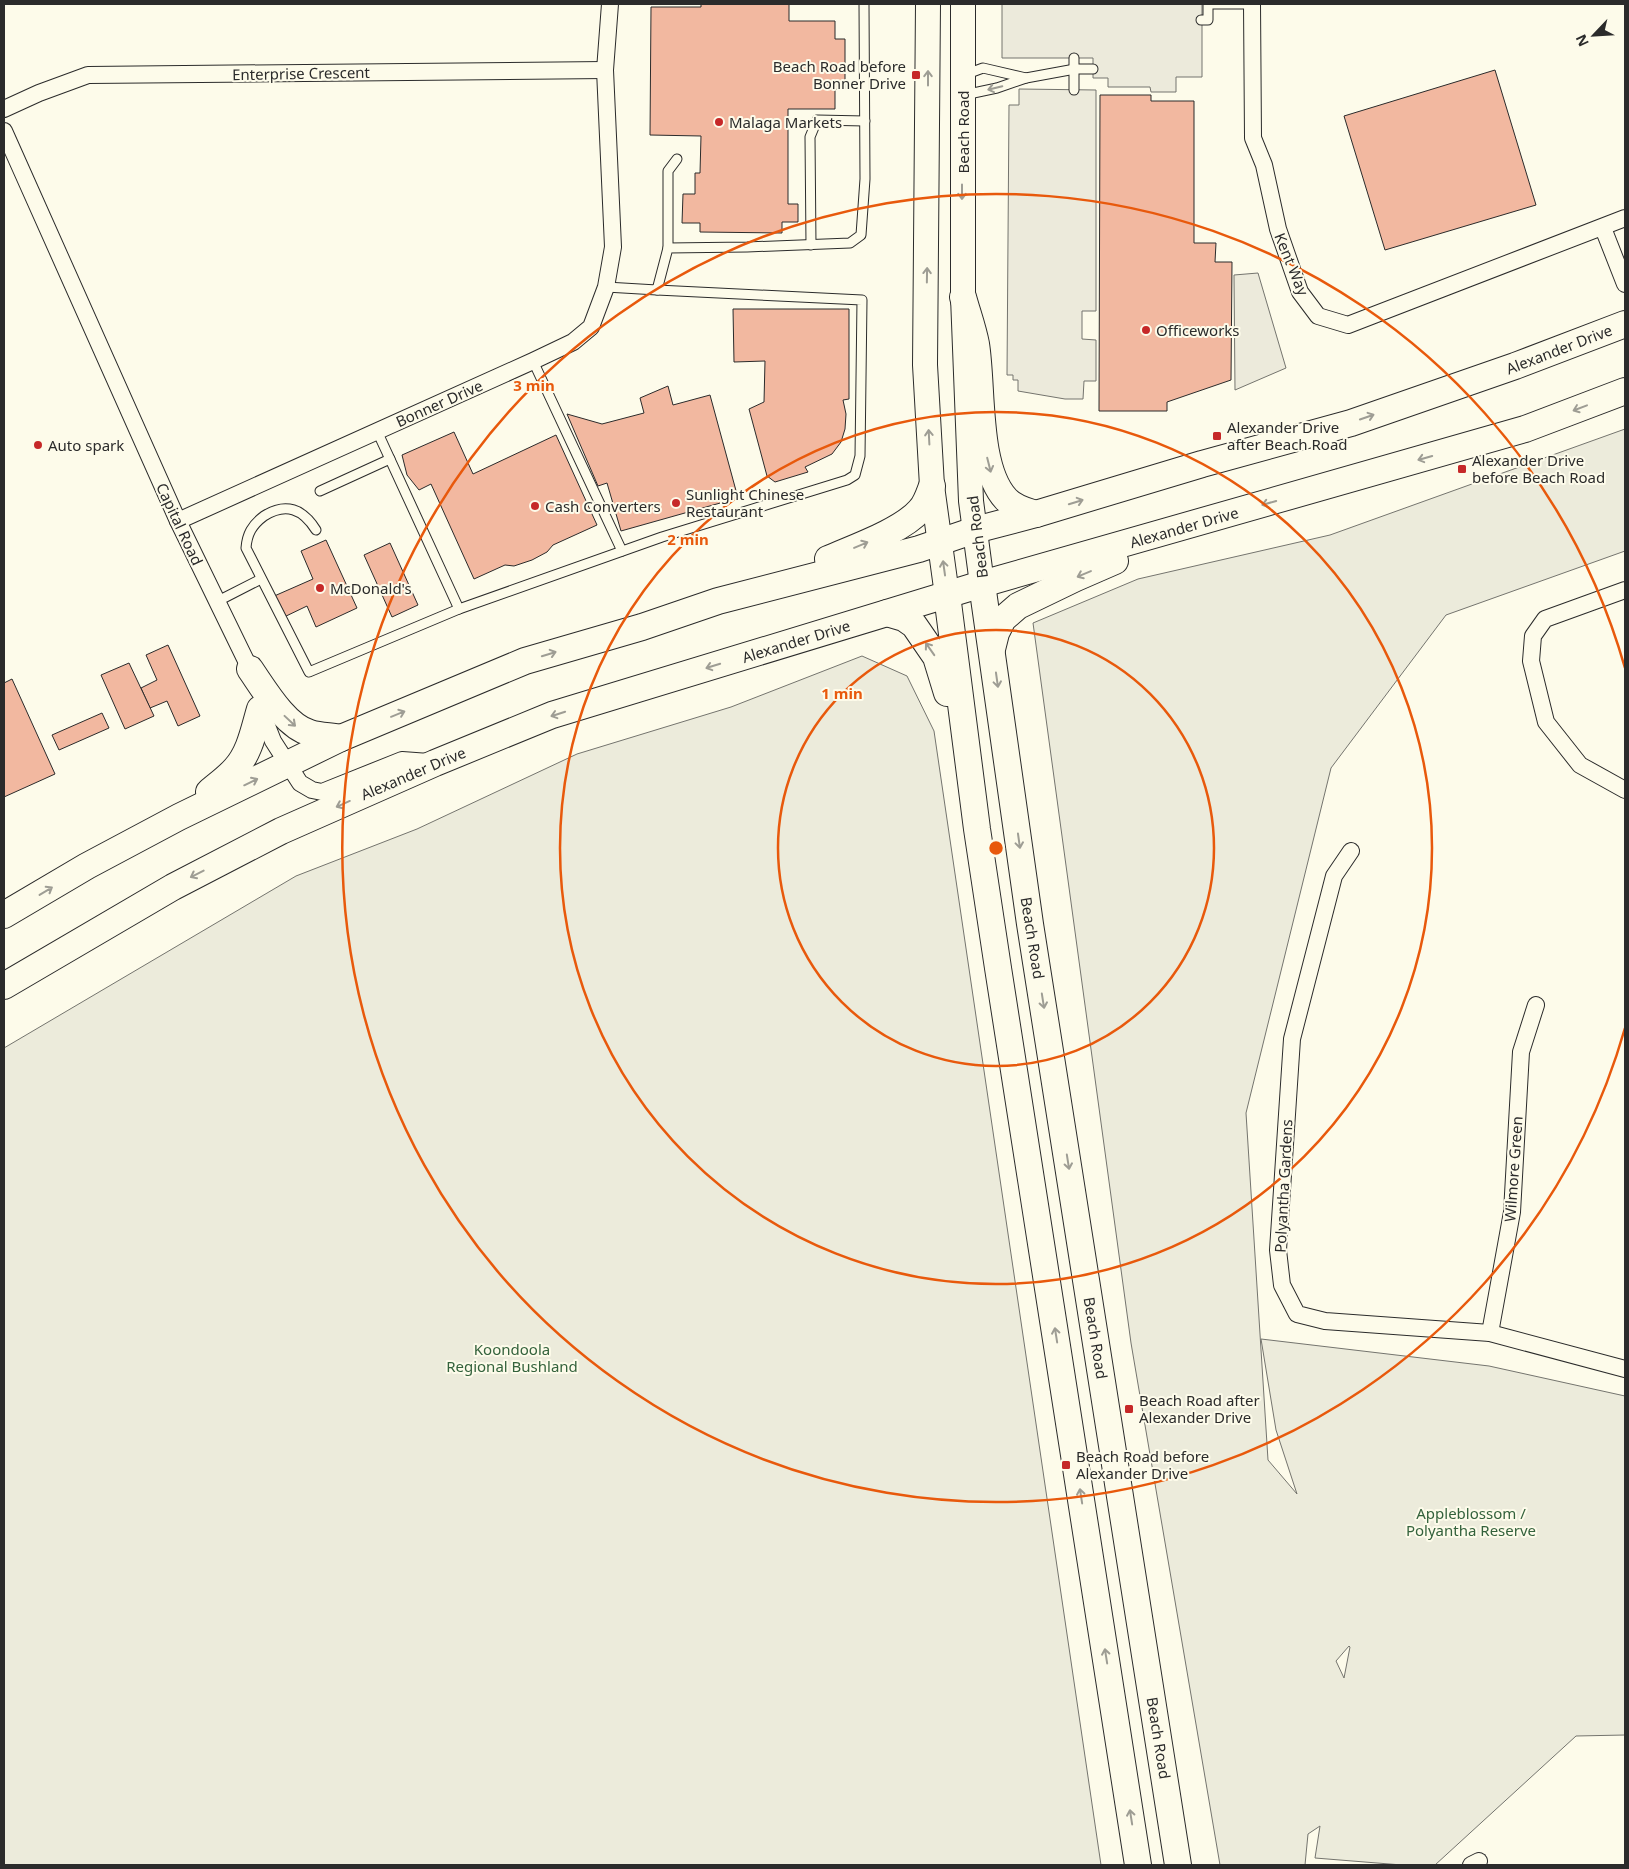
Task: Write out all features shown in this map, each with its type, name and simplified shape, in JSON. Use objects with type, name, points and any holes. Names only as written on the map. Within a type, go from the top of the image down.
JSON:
[{"type":"main road","points":[[928,4],[926,365],[932,486],[978,829],[1138,1865]]},
{"type":"main road","name":"Beach Road","points":[[963,4],[970,80],[962,297],[971,501],[1030,924],[1178,1865]]},
{"type":"main road","points":[[927,178],[940,163],[941,106],[953,82],[970,80]]},
{"type":"main road","points":[[962,297],[976,344],[986,451],[993,478],[1006,500],[1020,510],[1036,514]]},
{"type":"main road","name":"Alexander Drive","points":[[4,915],[87,866],[179,817],[288,763],[341,738],[525,661],[718,601],[918,549],[975,530],[1351,423],[1516,366],[1625,324]]},
{"type":"main road","name":"Alexander Drive","points":[[4,986],[173,887],[281,832],[435,763],[552,715],[982,584],[1525,429],[1625,391]]},
{"type":"main road","points":[[718,601],[766,576],[820,562],[876,538],[911,519],[921,509],[932,486]]},
{"type":"main road","points":[[992,649],[996,633],[1003,619],[1018,606],[1076,578],[1226,515]]},
{"type":"main road","points":[[887,613],[904,618],[914,626],[936,658],[949,699],[961,791],[978,829]]},
{"type":"main road","points":[[250,669],[282,712],[295,726],[309,733],[341,738]]},
{"type":"main road","points":[[179,817],[236,769],[252,740],[260,709]]},
{"type":"street","name":"Bonner Drive","points":[[178,521],[533,361],[572,342],[591,327],[606,288],[613,247],[605,70],[610,4]]},
{"type":"street","name":"Kent Way","points":[[1252,4],[1253,138],[1264,165],[1278,230],[1300,292],[1318,316],[1348,325],[1625,221]]},
{"type":"street","name":"Enterprise Crescent","points":[[4,109],[39,93],[88,75],[605,70]]},
{"type":"street","name":"Capital Road","points":[[4,131],[178,521],[250,669],[256,698],[273,741],[300,783],[312,790],[322,792],[402,760],[435,763]]},
{"type":"street","points":[[1603,228],[1625,284]]},
{"type":"street","points":[[1625,590],[1545,619],[1533,636],[1531,661],[1546,722],[1580,765],[1625,790]]},
{"type":"street","name":"Polyantha Gardens","points":[[1352,851],[1334,876],[1292,1039],[1278,1250],[1282,1285],[1297,1314],[1325,1321],[1490,1333],[1625,1369]]},
{"type":"street","name":"Wilmore Green","points":[[1490,1333],[1512,1212],[1521,1052],[1536,1005]]},
{"type":"lane","points":[[668,248],[747,248],[850,243],[861,235],[865,178],[864,4]]},
{"type":"lane","points":[[1202,20],[1208,20],[1208,4],[1252,4]]},
{"type":"lane","points":[[1074,58],[1074,90]]},
{"type":"lane","points":[[970,80],[997,88],[1026,78],[1074,69],[1093,69]]},
{"type":"lane","points":[[970,80],[1026,78]]},
{"type":"lane","points":[[811,244],[810,137],[817,120],[864,121]]},
{"type":"lane","points":[[657,290],[668,248],[668,170],[677,159]]},
{"type":"lane","points":[[316,530],[308,518],[295,510],[282,508],[273,511],[254,523],[246,538],[246,548],[309,672],[459,608],[662,537],[847,480],[855,475],[860,456],[862,300],[606,288]]},
{"type":"lane","points":[[533,361],[622,551]]},
{"type":"lane","points":[[377,431],[459,608]]},
{"type":"lane","points":[[320,491],[390,459]]},
{"type":"lane","points":[[216,602],[262,579]]},
{"type":"green space","name":"Appleblossom / Polyantha Reserve","points":[[1625,429],[1625,551],[1446,615],[1331,768],[1246,1113],[1268,1460],[1297,1494],[1276,1430],[1261,1339],[1489,1366],[1625,1396],[1625,1735],[1576,1736],[1435,1865],[1402,1865],[1315,1858],[1320,1826],[1308,1834],[1305,1865],[1220,1865],[1131,1343],[1033,623],[1138,579],[1330,535]],"holes":[[[1350,1647],[1344,1678],[1336,1661]]]},
{"type":"green space","name":"Koondoola Regional Bushland","points":[[862,656],[907,676],[934,731],[1101,1865],[4,1865],[4,1048],[296,876],[417,829],[577,754],[731,707]]},
{"type":"shaded area","points":[[1002,4],[1202,4],[1202,77],[1176,77],[1176,92],[1151,92],[1150,87],[1108,87],[1108,78],[1093,78],[1093,58],[1002,58]]},
{"type":"shaded area","points":[[1019,89],[1096,90],[1096,311],[1082,311],[1082,339],[1096,340],[1096,381],[1084,381],[1083,399],[1065,399],[1018,391],[1018,380],[1013,380],[1013,375],[1007,375],[1009,105],[1019,105]]},
{"type":"shaded area","points":[[1258,273],[1286,368],[1235,390],[1234,275]]},
{"type":"building","name":"Malaga Markets","points":[[701,4],[789,4],[789,21],[835,21],[835,39],[845,39],[845,89],[835,89],[835,109],[788,109],[788,204],[798,204],[798,222],[782,222],[782,233],[700,232],[700,223],[682,223],[683,194],[695,194],[695,173],[700,173],[701,136],[650,135],[651,7],[701,7]]},
{"type":"building","points":[[1495,70],[1536,205],[1385,250],[1344,116]]},
{"type":"building","points":[[1100,95],[1151,95],[1151,101],[1194,101],[1194,243],[1216,243],[1215,262],[1232,262],[1231,380],[1167,402],[1167,411],[1099,411]]},
{"type":"building","points":[[733,309],[849,309],[849,399],[843,400],[846,414],[845,429],[841,442],[832,454],[805,467],[808,472],[775,482],[767,476],[749,409],[764,402],[765,361],[734,362]]},
{"type":"building","points":[[668,386],[673,405],[710,395],[738,498],[621,531],[607,483],[598,486],[567,414],[602,424],[644,413],[640,398]]},
{"type":"building","points":[[454,432],[473,474],[556,435],[597,525],[553,545],[547,552],[532,560],[514,566],[505,565],[474,579],[431,484],[419,490],[407,475],[402,455]]},
{"type":"building","name":"McDonald's","points":[[326,540],[357,608],[316,627],[307,606],[282,618],[272,597],[313,579],[301,551]]},
{"type":"building","points":[[390,543],[418,605],[392,617],[364,555]]},
{"type":"building","points":[[168,645],[200,716],[178,726],[167,701],[150,708],[141,688],[157,680],[146,655]]},
{"type":"building","points":[[129,663],[154,716],[125,729],[101,675]]},
{"type":"building","points":[[12,679],[55,774],[4,797],[4,683]]},
{"type":"building","points":[[102,713],[109,728],[59,750],[52,735]]},
{"type":"place","name":"Beach Road before Bonner Drive","points":[[916,75]]},
{"type":"place","name":"Malaga Markets","points":[[719,122]]},
{"type":"place","name":"Officeworks","points":[[1146,330]]},
{"type":"place","name":"Alexander Drive after Beach Road","points":[[1217,436]]},
{"type":"place","name":"Auto spark","points":[[38,445]]},
{"type":"place","name":"Alexander Drive before Beach Road","points":[[1462,469]]},
{"type":"place","name":"Sunlight Chinese Restaurant","points":[[676,503]]},
{"type":"place","name":"Cash Converters","points":[[535,506]]},
{"type":"place","name":"McDonald's","points":[[320,588]]},
{"type":"place","name":"Beach Road after Alexander Drive","points":[[1129,1409]]},
{"type":"place","name":"Beach Road before Alexander Drive","points":[[1066,1465]]}]
